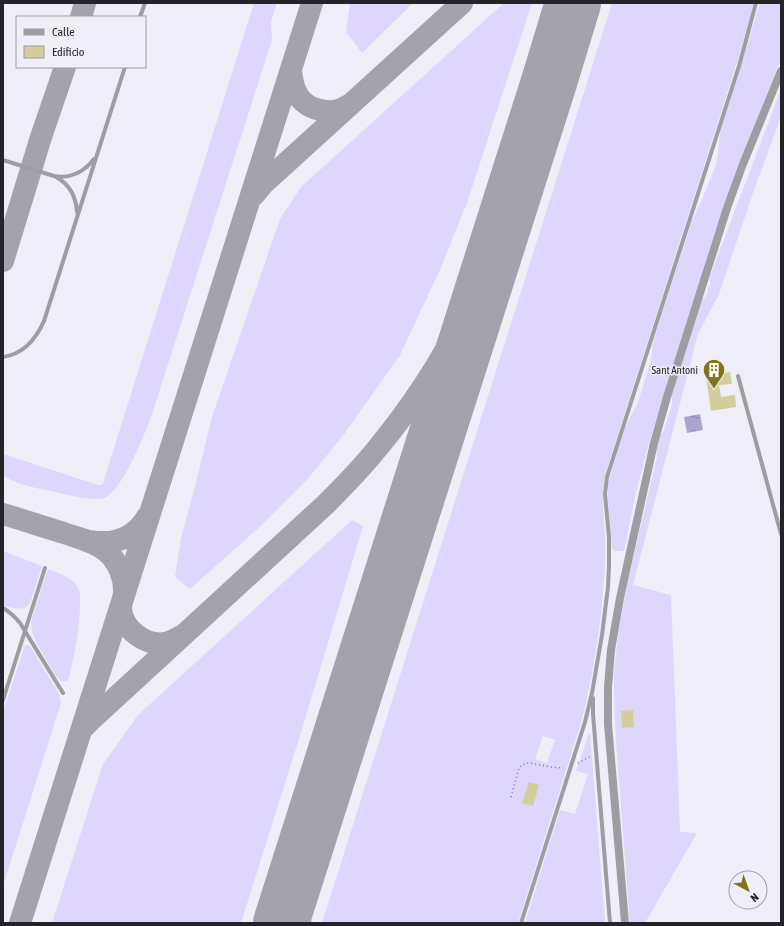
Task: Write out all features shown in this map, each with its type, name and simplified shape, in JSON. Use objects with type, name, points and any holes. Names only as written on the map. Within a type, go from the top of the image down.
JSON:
[{"type":"street","points":[[625,923],[608,724],[608,687],[611,650],[620,598],[654,443],[667,397],[727,208],[743,164],[781,71]]},
{"type":"lane","points":[[140,16],[145,3]]},
{"type":"lane","points":[[521,923],[585,722],[592,693],[602,635],[608,580],[609,537],[605,494],[607,477],[739,66],[756,3]]},
{"type":"lane","points":[[3,357],[13,355],[24,349],[34,340],[44,321],[125,68]]},
{"type":"lane","points":[[3,160],[54,176],[63,177],[78,173],[88,166],[97,155]]},
{"type":"lane","points":[[54,176],[63,181],[72,192],[77,206],[77,216]]},
{"type":"lane","points":[[738,376],[781,534]]},
{"type":"lane","points":[[3,700],[45,568]]},
{"type":"lane","points":[[3,608],[15,616],[25,630],[63,693]]},
{"type":"lane","points":[[592,693],[610,923]]},
{"type":"path","points":[[511,797],[519,768],[522,765],[530,763],[563,768],[578,764],[596,753]]},
{"type":"shaded area","points":[[254,3],[277,3],[271,22],[272,40],[153,411],[126,473],[111,494],[99,499],[73,496],[28,486],[9,479],[3,475],[3,454],[98,485],[103,483]]},
{"type":"shaded area","points":[[350,3],[413,3],[362,53],[346,32]]},
{"type":"shaded area","points":[[504,3],[532,3],[467,203],[439,272],[400,355],[345,433],[306,481],[264,523],[190,589],[175,577],[181,538],[212,417],[280,219],[301,187]]},
{"type":"shaded area","points":[[612,3],[754,3],[738,59],[605,475],[603,495],[605,544],[603,595],[591,679],[582,719],[518,923],[322,923]],"holes":[[[543,736],[555,740],[547,763],[535,759]]]},
{"type":"shaded area","points":[[760,3],[781,3],[781,59],[736,172],[713,237],[695,300],[649,443],[636,492],[624,551],[615,551],[612,548],[608,499],[610,475],[625,428],[638,402],[651,360],[653,343],[692,221],[716,165],[720,133]]},
{"type":"shaded area","points":[[781,89],[781,117],[755,187],[719,294],[698,334],[633,585],[671,595],[680,832],[697,833],[645,923],[630,923],[614,696],[614,673],[618,635],[628,580],[657,457],[656,444],[659,433],[663,433],[672,405],[672,391],[702,299],[705,298],[711,283],[709,279]]},
{"type":"shaded area","points":[[352,520],[363,526],[298,742],[241,923],[52,923],[103,764],[138,715]]},
{"type":"shaded area","points":[[3,551],[42,566],[30,603],[25,608],[3,605]]},
{"type":"shaded area","points":[[48,569],[71,580],[77,586],[80,594],[79,621],[75,651],[68,681],[62,682],[55,675],[35,640],[32,631],[31,622]]},
{"type":"shaded area","points":[[25,645],[30,646],[59,694],[61,703],[3,886],[3,712]]},
{"type":"shaded area","points":[[589,733],[605,923],[525,923],[560,810],[575,814],[588,774],[576,771]]},
{"type":"water","points":[[700,414],[703,430],[687,433],[684,417]]},
{"type":"building","name":"Sant Antoni","points":[[730,372],[732,384],[719,385],[721,397],[735,395],[736,407],[711,411],[706,376]]},
{"type":"building","points":[[633,710],[634,727],[622,728],[621,711]]},
{"type":"building","points":[[529,782],[539,785],[533,806],[522,803]]},
{"type":"taxiway","points":[[81,16],[85,3]]},
{"type":"taxiway","points":[[20,923],[312,3]]},
{"type":"taxiway","points":[[254,195],[263,184],[462,3]]},
{"type":"taxiway","points":[[549,82],[566,3]]},
{"type":"taxiway","points":[[3,261],[41,137],[65,68]]},
{"type":"taxiway","points":[[291,70],[296,92],[302,100],[311,107],[319,110],[334,111],[349,105]]},
{"type":"taxiway","points":[[84,727],[325,505],[364,465],[401,418],[425,384],[446,350],[476,290],[496,240],[539,112]]},
{"type":"taxiway","points":[[3,514],[80,538],[91,542],[106,551],[120,570],[124,588],[121,609],[126,623],[136,635],[150,642],[157,643],[169,642],[181,636]]},
{"type":"taxiway","points":[[90,541],[107,542],[123,539],[136,531],[147,517]]},
{"type":"runway","points":[[281,923],[573,3]]},
{"type":"place","name":"Sant Antoni","points":[[714,390]]}]
